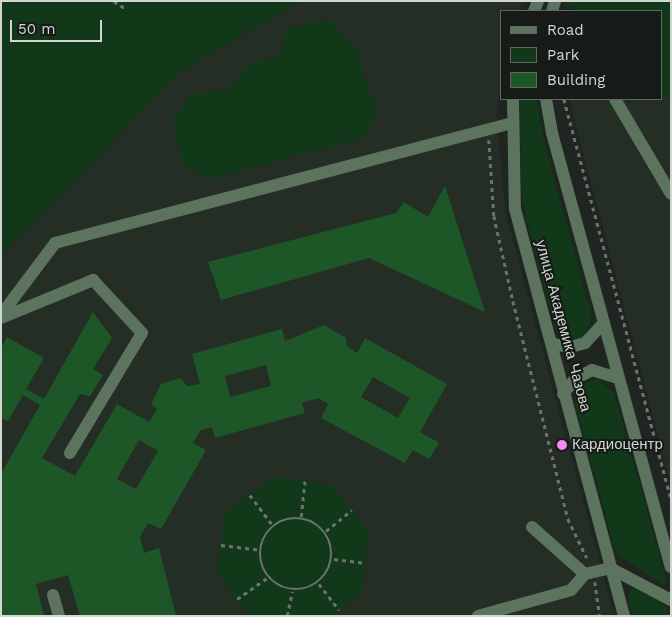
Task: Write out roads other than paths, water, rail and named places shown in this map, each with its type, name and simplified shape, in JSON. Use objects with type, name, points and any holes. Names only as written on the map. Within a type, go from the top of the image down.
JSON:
[{"type":"street","name":"улица Академика Чазова","points":[[513,100],[511,123],[515,210],[624,616]]},
{"type":"street","points":[[546,100],[603,324],[671,567]]},
{"type":"street","points":[[616,100],[671,194]]},
{"type":"street","points":[[1,317],[55,243],[511,123]]},
{"type":"street","points":[[1,317],[93,280],[142,333],[70,453]]},
{"type":"street","points":[[552,344],[572,347],[585,343],[603,324]]},
{"type":"street","points":[[564,394],[575,379],[592,370],[618,378]]},
{"type":"street","points":[[532,527],[589,573]]},
{"type":"street","points":[[478,616],[571,590],[589,573],[610,568],[671,600]]},
{"type":"street","points":[[53,595],[59,616]]},
{"type":"place","name":"Кардиоцентр","points":[[562,445]]}]
